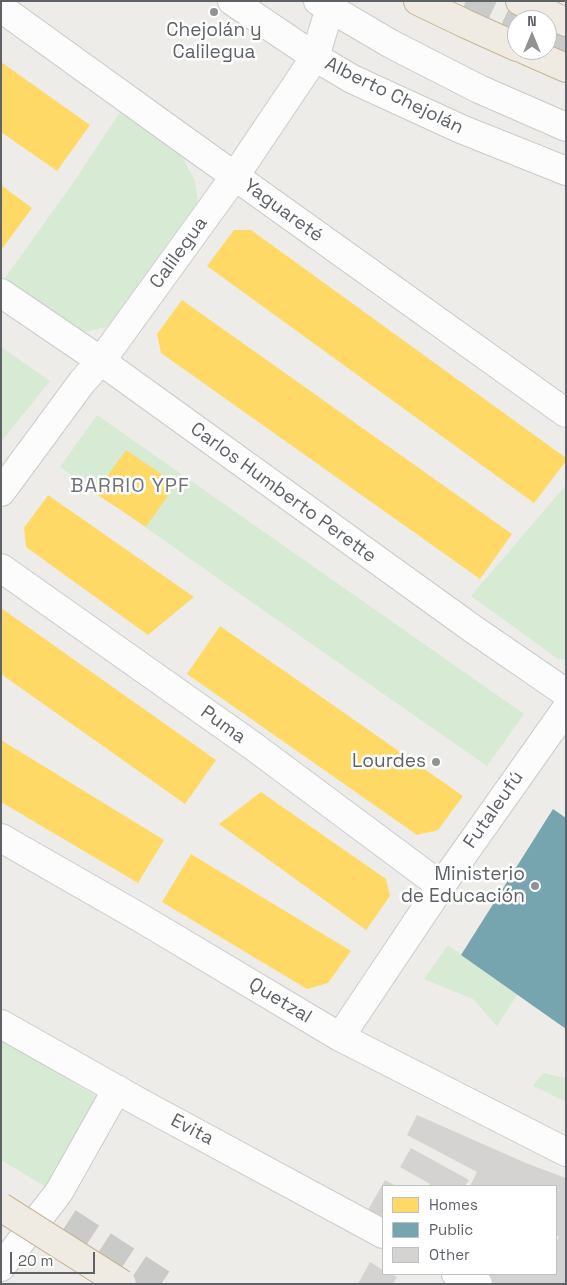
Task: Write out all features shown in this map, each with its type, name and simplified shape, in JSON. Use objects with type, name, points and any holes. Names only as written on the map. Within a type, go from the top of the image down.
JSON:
[{"type":"highway","points":[[418,1],[507,42]]},
{"type":"highway","points":[[520,1],[566,22]]},
{"type":"highway","points":[[548,60],[566,68]]},
{"type":"highway","points":[[1,1207],[122,1284]]},
{"type":"street","name":"Alberto Chejolán","points":[[232,1],[315,57],[352,79],[461,129],[566,171]]},
{"type":"street","name":"Calilegua","points":[[1,492],[76,390],[100,361],[235,176],[315,57],[327,4]]},
{"type":"street","points":[[327,4],[391,44],[479,89],[566,127]]},
{"type":"street","name":"Yaguareté","points":[[1,8],[566,413]]},
{"type":"street","name":"Carlos Humberto Perette","points":[[1,292],[472,629],[566,693]]},
{"type":"street","name":"Puma","points":[[1,568],[253,746],[441,886]]},
{"type":"street","name":"Futaleufú","points":[[340,1037],[441,886],[566,709]]},
{"type":"street","name":"Quetzal","points":[[1,838],[148,922],[340,1037],[566,1152]]},
{"type":"street","name":"Evita","points":[[1,1024],[382,1233]]},
{"type":"street","points":[[1,1267],[59,1192],[117,1089]]},
{"type":"street","points":[[458,1275],[478,1284]]},
{"type":"green space","points":[[122,109],[178,149],[195,181],[198,201],[107,327],[84,332],[5,278],[73,183]]},
{"type":"green space","points":[[1,347],[50,381],[1,442]]},
{"type":"green space","points":[[97,415],[524,714],[487,766],[60,467]]},
{"type":"green space","points":[[566,485],[566,659],[558,659],[471,596]]},
{"type":"green space","points":[[448,945],[517,995],[497,1026],[473,999],[424,979]]},
{"type":"green space","points":[[1,1039],[107,1103],[53,1191],[1,1160]]},
{"type":"green space","points":[[543,1073],[566,1078],[565,1101],[533,1086]]},
{"type":"building: Homes","points":[[1,62],[90,125],[57,171],[1,132]]},
{"type":"building: Homes","points":[[1,185],[32,208],[1,250]]},
{"type":"building: Homes","points":[[234,230],[251,230],[566,458],[566,461],[534,503],[207,266]]},
{"type":"building: Homes","points":[[182,300],[512,534],[480,579],[161,353],[157,334]]},
{"type":"building: Homes","points":[[126,450],[176,484],[146,527],[95,493]]},
{"type":"building: Homes","points":[[48,495],[194,597],[148,635],[26,547],[24,528]]},
{"type":"building: Homes","points":[[1,608],[216,760],[185,804],[1,674]]},
{"type":"building: Homes","points":[[220,626],[463,796],[438,830],[417,835],[187,674]]},
{"type":"building: Homes","points":[[1,740],[164,840],[138,883],[1,802]]},
{"type":"building: Homes","points":[[261,792],[386,879],[390,896],[366,930],[219,824]]},
{"type":"building: Homes","points":[[191,854],[351,951],[328,983],[307,989],[162,902]]},
{"type":"building: Public","name":"Ministerio de Educación","points":[[553,809],[566,818],[566,1029],[461,955]]},
{"type":"building: Other","points":[[417,1115],[528,1164],[566,1178],[566,1284],[490,1284],[475,1275],[557,1275],[557,1240],[559,1237],[557,1236],[557,1185],[470,1185],[477,1172],[407,1135]]},
{"type":"building: Other","points":[[411,1148],[469,1180],[466,1185],[430,1185],[400,1167]]},
{"type":"building: Other","points":[[385,1180],[394,1185],[382,1185]]},
{"type":"building: Other","points":[[382,1185],[382,1226],[364,1217]]},
{"type":"building: Other","points":[[370,1262],[382,1269],[382,1275],[397,1277],[393,1284],[358,1284]]},
{"type":"tunnel","points":[[466,1],[507,20]]},
{"type":"tunnel","points":[[557,44],[566,48]]},
{"type":"tunnel","points":[[68,1222],[163,1284]]},
{"type":"place","name":"Chejolán y Calilegua","points":[[214,12]]},
{"type":"place","name":"Lourdes","points":[[436,762]]},
{"type":"place","name":"Ministerio de Educación","points":[[535,886]]},
{"type":"district","name":"BARRIO YPF","points":[[130,487]]}]
